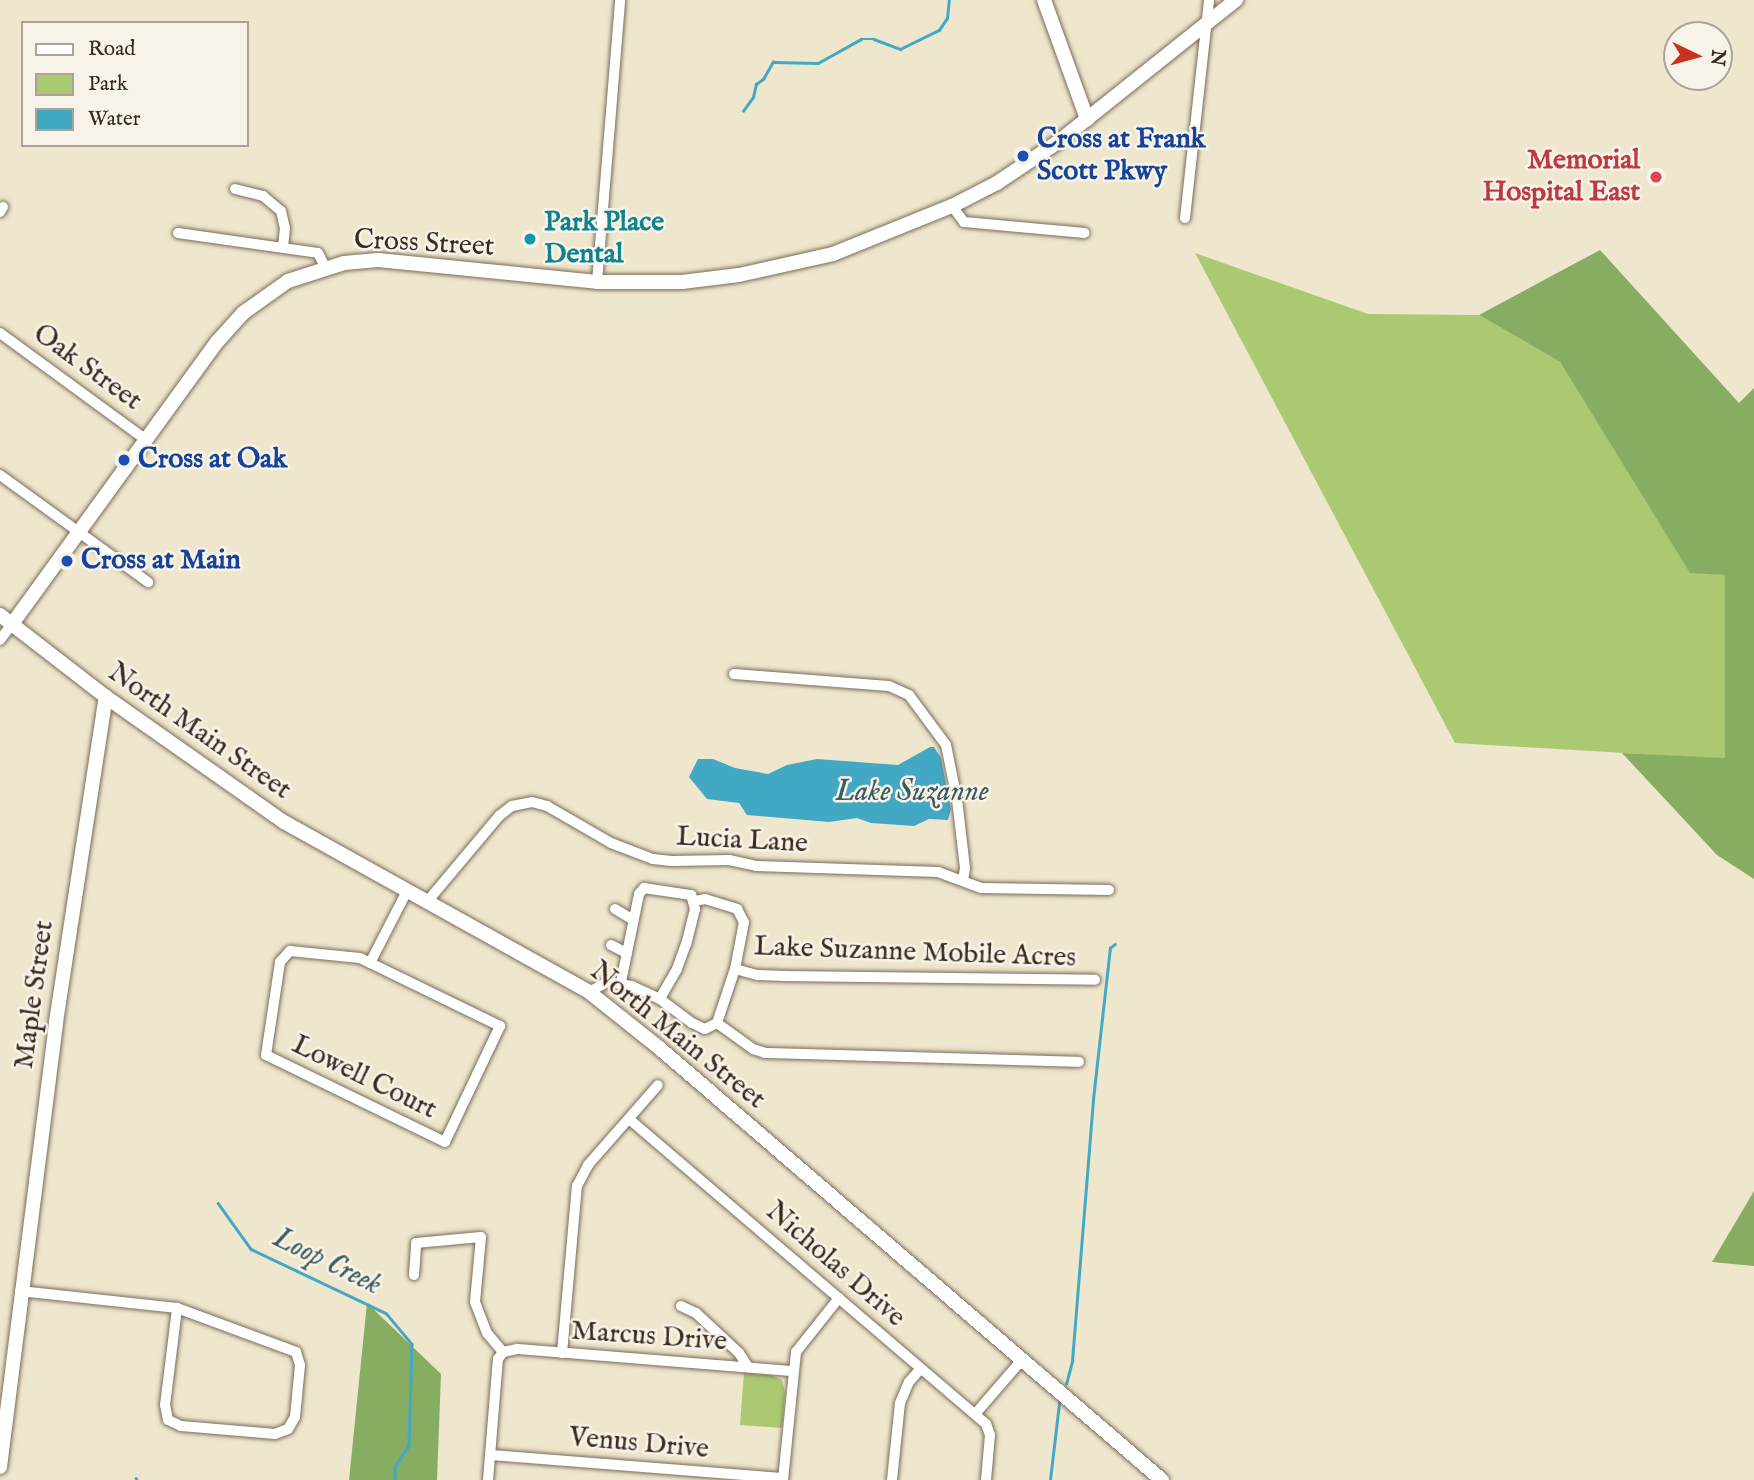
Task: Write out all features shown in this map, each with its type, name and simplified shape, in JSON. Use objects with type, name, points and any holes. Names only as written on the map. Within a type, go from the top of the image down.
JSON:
[{"type":"main road","points":[[1044,0],[1087,119]]},
{"type":"main road","name":"Cross Street","points":[[6,620],[80,531],[217,342],[243,313],[288,281],[325,267],[380,260],[597,282],[682,282],[739,275],[832,254],[952,206],[997,183],[1087,119],[1236,0]]},
{"type":"main road","name":"North Main Street","points":[[6,620],[106,697],[284,822],[406,893],[589,992],[657,1046],[1162,1480]]},
{"type":"main road","name":"Maple Street","points":[[0,1467],[20,1291],[76,877],[106,697]]},
{"type":"street","points":[[597,282],[620,0]]},
{"type":"street","points":[[1185,218],[1209,0]]},
{"type":"street","points":[[235,189],[263,196],[281,211],[285,228],[283,247]]},
{"type":"street","points":[[952,206],[958,217],[969,223],[1085,233]]},
{"type":"street","points":[[178,233],[318,253],[325,267]]},
{"type":"street","name":"Oak Street","points":[[0,333],[146,440]]},
{"type":"street","points":[[0,475],[148,582]]},
{"type":"street","name":"Cross Street","points":[[0,640],[6,620]]},
{"type":"street","points":[[734,674],[888,686],[909,695],[946,745],[957,799],[965,868],[963,880]]},
{"type":"street","name":"Lucia Lane","points":[[426,902],[499,816],[512,806],[531,802],[547,806],[611,843],[653,859],[729,860],[757,866],[938,872],[981,888],[1109,890]]},
{"type":"street","points":[[621,982],[639,894],[644,888],[638,876]]},
{"type":"street","name":"Lake Suzanne Mobile Acres","points":[[644,888],[681,892],[691,895],[695,901],[705,899],[737,909],[744,922],[734,969],[717,1023]]},
{"type":"street","points":[[370,963],[406,893]]},
{"type":"street","points":[[660,999],[677,969],[695,901]]},
{"type":"street","points":[[615,909],[633,920]]},
{"type":"street","points":[[611,944],[627,953]]},
{"type":"street","name":"Lowell Court","points":[[296,951],[360,958],[370,963],[500,1026],[445,1142],[266,1055],[283,955],[296,951]]},
{"type":"street","name":"Lake Suzanne Mobile Acres","points":[[734,969],[758,975],[786,976],[1095,981]]},
{"type":"street","points":[[589,992],[597,985],[621,982],[660,999],[692,1023],[705,1029],[717,1023],[753,1049],[765,1053],[1079,1062]]},
{"type":"street","points":[[562,1353],[577,1186],[588,1165],[658,1085]]},
{"type":"street","name":"Nicholas Drive","points":[[629,1119],[976,1413],[986,1424],[990,1435],[986,1480]]},
{"type":"street","points":[[414,1275],[416,1242],[481,1237],[475,1302],[483,1326],[503,1352],[498,1359],[488,1480]]},
{"type":"street","points":[[20,1291],[177,1308],[296,1352],[300,1365],[295,1417],[288,1429],[275,1434],[181,1426],[168,1420],[165,1405],[177,1308]]},
{"type":"street","points":[[783,1479],[796,1352],[839,1298]]},
{"type":"street","points":[[681,1306],[696,1313],[739,1353],[748,1367]]},
{"type":"street","name":"Marcus Drive","points":[[503,1352],[517,1349],[792,1371]]},
{"type":"street","points":[[976,1413],[1021,1361]]},
{"type":"street","points":[[892,1480],[900,1403],[909,1382],[921,1368]]},
{"type":"street","name":"Venus Drive","points":[[490,1455],[783,1479]]},
{"type":"green space","points":[[1600,250],[1739,403],[1754,388],[1754,879],[1717,855],[1622,753],[1725,758],[1725,575],[1690,573],[1560,362],[1479,315]]},
{"type":"green space","points":[[1195,253],[1368,314],[1479,315],[1560,362],[1690,572],[1725,575],[1725,759],[1455,743]]},
{"type":"green space","points":[[1754,1191],[1754,1266],[1712,1262]]},
{"type":"green space","points":[[367,1303],[441,1374],[437,1480],[349,1480]]},
{"type":"green space","points":[[744,1372],[771,1375],[782,1380],[785,1393],[782,1428],[740,1425]]},
{"type":"water","name":"Lake Suzanne","points":[[934,747],[941,758],[951,809],[948,820],[929,819],[914,826],[871,823],[857,818],[829,822],[747,815],[739,803],[707,799],[689,777],[698,759],[713,759],[735,768],[768,774],[787,765],[817,759],[898,765]]},
{"type":"waterway","points":[[743,111],[753,97],[756,84],[763,79],[773,62],[818,63],[861,39],[874,39],[900,49],[939,30],[947,18],[949,0]]},
{"type":"waterway","points":[[1066,1384],[1072,1361],[1093,1099],[1110,948],[1115,944]]},
{"type":"waterway","name":"Loop Creek","points":[[218,1203],[251,1249],[386,1313],[412,1344],[409,1446],[395,1467],[395,1480]]},
{"type":"waterway","points":[[1050,1480],[1059,1403]]},
{"type":"place","name":"Cross at Frank Scott Pkwy","points":[[1023,156]]},
{"type":"place","name":"Memorial Hospital East","points":[[1656,177]]},
{"type":"place","name":"Park Place Dental","points":[[530,239]]},
{"type":"place","name":"Cross at Oak","points":[[124,460]]},
{"type":"place","name":"Cross at Main","points":[[67,561]]}]
